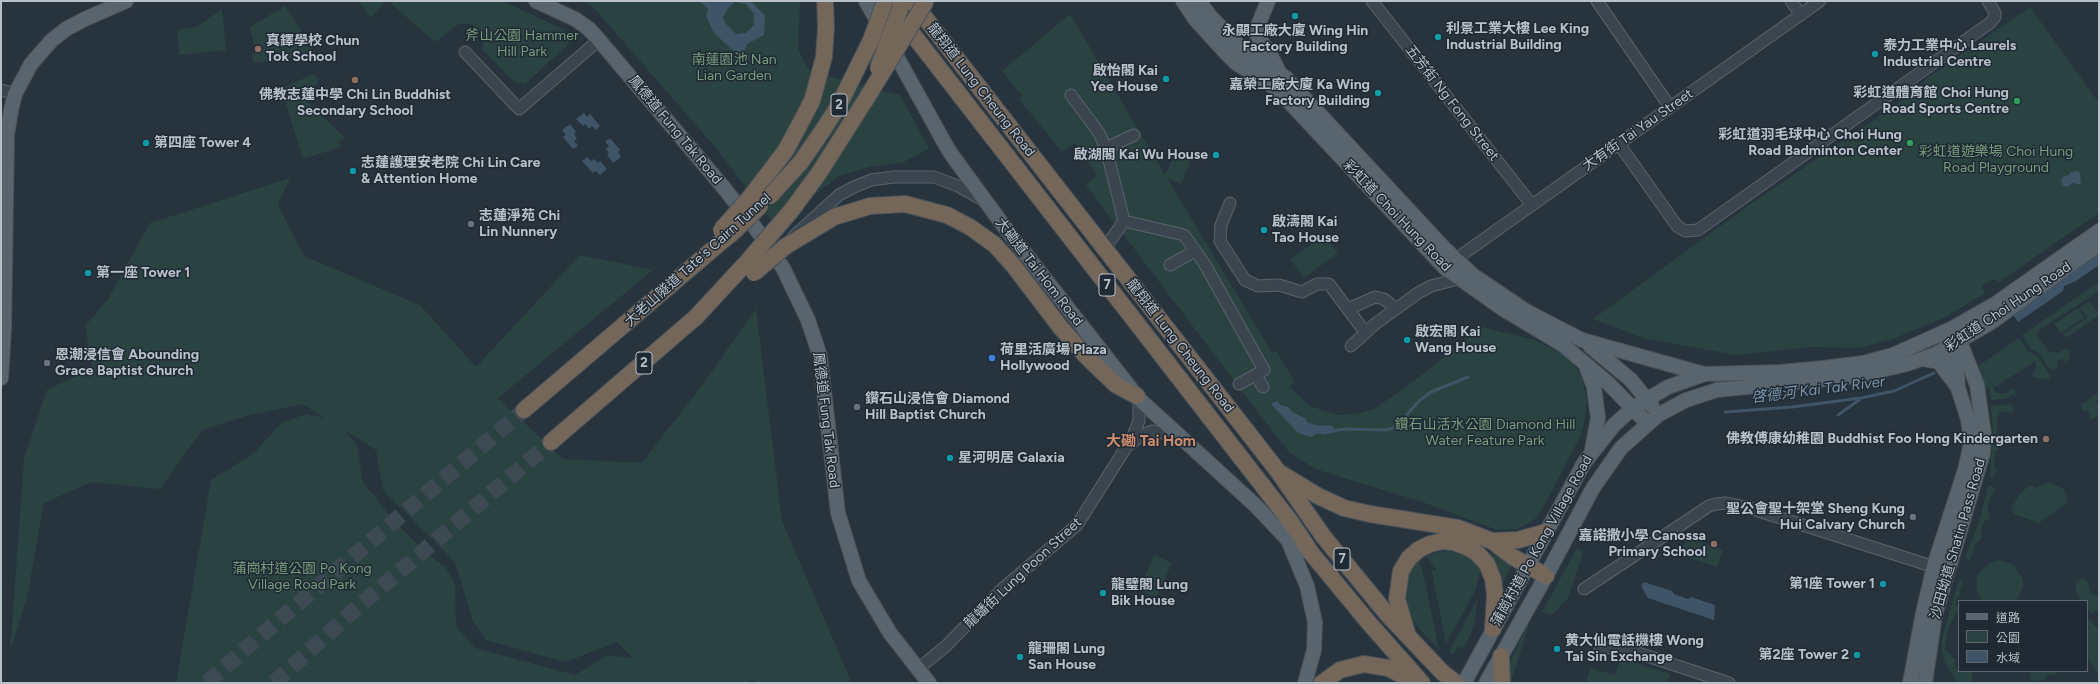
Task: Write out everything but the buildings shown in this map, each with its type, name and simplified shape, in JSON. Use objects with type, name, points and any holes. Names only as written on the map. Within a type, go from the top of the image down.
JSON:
[{"type":"highway","points":[[724,234],[776,165],[802,122],[820,77],[826,27],[825,1]]},
{"type":"highway","name":"大老山隧道 Tate's Cairn Tunnel","points":[[524,410],[700,262],[724,234],[789,176],[824,130],[854,77],[886,1]]},
{"type":"highway","name":"龍翔道 Lung Cheung Road","points":[[886,1],[1290,521],[1312,554],[1369,623],[1422,683]]},
{"type":"highway","name":"大老山隧道 Tate's Cairn Tunnel","points":[[750,267],[812,184],[868,96],[902,1]]},
{"type":"highway","name":"龍翔道 Lung Cheung Road","points":[[912,1],[1277,470],[1323,536],[1387,614],[1407,633],[1443,673],[1456,683]]},
{"type":"highway","points":[[868,96],[926,1]]},
{"type":"highway","points":[[750,267],[816,226],[839,215],[883,205],[918,206],[957,219],[995,245],[1013,265],[1061,328],[1111,380],[1138,398]]},
{"type":"highway","name":"2","points":[[551,442],[592,408],[712,302],[741,284],[750,267]]},
{"type":"highway","points":[[1277,470],[1318,496],[1344,508],[1391,518],[1458,528],[1492,541],[1504,551],[1546,576]]},
{"type":"highway","points":[[1492,541],[1518,540],[1546,532]]},
{"type":"highway","points":[[1407,633],[1397,599],[1401,571],[1409,558],[1418,550],[1430,544],[1443,541],[1453,542],[1468,547],[1477,553],[1487,564],[1493,579],[1496,594],[1493,629]]},
{"type":"highway","points":[[1501,656],[1502,683]]},
{"type":"highway","points":[[1322,683],[1340,670],[1364,664],[1388,668],[1417,683]]},
{"type":"main road","points":[[1,378],[4,323],[7,135],[10,110],[15,94],[31,64],[51,41],[79,22],[126,1]]},
{"type":"main road","name":"鳳德道 Fung Tak Road","points":[[536,1],[575,19],[589,29],[599,40],[692,148],[754,226],[793,287],[808,320],[820,356],[838,513],[859,581],[890,633],[929,683]]},
{"type":"main road","name":"大磡道 Tai Hom Road","points":[[866,1],[949,151],[984,200],[1138,398],[1255,505],[1288,540],[1312,554]]},
{"type":"main road","name":"彩虹道 Choi Hung Road","points":[[1184,1],[1194,19],[1226,54],[1241,66],[1277,89],[1440,264],[1458,279],[1503,309],[1553,338],[1585,363],[1647,423],[1658,415],[1686,400],[1717,390],[1850,377],[1923,359],[1954,345],[1990,323],[2099,244]]},
{"type":"main road","name":"彩虹道 Choi Hung Road","points":[[1199,1],[1210,16],[1245,52],[1279,72],[1456,259],[1474,276],[1526,311],[1582,340],[1631,380],[1647,398],[1658,415]]},
{"type":"main road","points":[[1268,1],[1257,28],[1257,35],[1270,54],[1279,72]]},
{"type":"main road","name":"彩虹道 Choi Hung Road","points":[[1582,340],[1705,374],[1781,372],[1863,363],[1893,355],[1948,330],[2014,292],[2099,232]]},
{"type":"main road","points":[[1456,259],[1454,267],[1458,279]]},
{"type":"main road","name":"沙田坳道 Shatin Pass Road","points":[[1910,683],[1923,613],[1977,475],[1983,453],[1984,435],[1977,385],[1954,345],[1948,330]]},
{"type":"main road","name":"沙田坳道 Shatin Pass Road","points":[[1925,683],[1941,569],[1971,443],[1968,419],[1958,388],[1954,345]]},
{"type":"main road","points":[[1923,359],[1939,362],[1958,388]]},
{"type":"main road","points":[[1585,363],[1594,387],[1598,418],[1592,452]]},
{"type":"main road","name":"彩虹道 Choi Hung Road","points":[[1633,408],[1647,398],[1668,387],[1705,374]]},
{"type":"main road","name":"蒲崗村道 Po Kong Village Road","points":[[1467,677],[1529,566],[1546,532],[1592,452],[1618,420],[1633,408]]},
{"type":"main road","name":"蒲崗村道 Po Kong Village Road","points":[[1486,683],[1546,576],[1592,488],[1621,448],[1647,423]]},
{"type":"main road","points":[[1288,540],[1307,586],[1314,612],[1314,650],[1305,683]]},
{"type":"street","name":"五芳街 Ng Fong Street","points":[[1372,1],[1532,205]]},
{"type":"street","points":[[1596,1],[1670,107]]},
{"type":"street","points":[[1791,1],[1801,15]]},
{"type":"street","name":"大有街 Tai Yau Street","points":[[1456,259],[1820,1]]},
{"type":"street","points":[[1619,144],[1677,226],[1685,231],[1698,230],[1990,23],[1995,17],[1994,8],[1988,1]]},
{"type":"street","points":[[465,52],[519,109],[599,40]]},
{"type":"street","points":[[1,90],[15,94]]},
{"type":"street","points":[[1070,96],[1099,132],[1106,148],[1124,221],[1105,248]]},
{"type":"street","points":[[1106,148],[1134,135]]},
{"type":"street","points":[[772,254],[839,195],[871,180],[894,177],[934,177],[958,186],[984,200]]},
{"type":"street","points":[[1230,203],[1220,225],[1220,241],[1245,280],[1253,285],[1279,284],[1302,292],[1317,284],[1325,283],[1333,288],[1365,332]]},
{"type":"street","points":[[1124,221],[1184,235],[1195,251],[1264,370],[1256,376],[1239,384]]},
{"type":"street","points":[[1170,265],[1195,251]]},
{"type":"street","points":[[1351,346],[1365,332],[1431,286],[1458,279]]},
{"type":"street","points":[[1348,308],[1375,297],[1384,299],[1396,309]]},
{"type":"street","points":[[1256,376],[1263,387]]},
{"type":"street","name":"龍蟠街 Lung Poon Street","points":[[918,669],[946,646],[1000,590],[1077,525],[1128,446],[1139,421],[1138,398]]},
{"type":"street","name":"龍蟠街 Lung Poon Street","points":[[1128,446],[1139,437],[1152,430],[1177,435]]},
{"type":"street","points":[[1584,589],[1709,506],[1726,503],[1746,507],[1941,569]]},
{"type":"street","points":[[1600,650],[1610,647],[1626,649],[1729,683]]},
{"type":"green space","points":[[358,1],[385,1],[371,18]]},
{"type":"green space","name":"斧山公園 Hammer Hill Park","points":[[388,1],[502,1],[565,30],[573,40],[525,84],[514,82],[483,50],[483,39],[471,24],[459,24],[435,42]]},
{"type":"green space","name":"南蓮園池 Nan Lian Garden","points":[[582,1],[800,1],[798,49],[807,68],[816,73],[900,95],[929,148],[904,162],[869,167],[839,176],[783,219],[773,223],[717,149],[593,7]]},
{"type":"green space","points":[[285,6],[313,49],[309,56],[253,63],[252,54],[256,53],[250,27]]},
{"type":"green space","name":"彩虹道遊樂場 Choi Hung Road Playground","points":[[2030,7],[2099,103],[2099,213],[1999,282],[1994,279],[1982,286],[1985,293],[1948,316],[1893,339],[1859,348],[1812,347],[1735,355],[1643,338],[1593,319],[1752,203],[1925,85],[1923,81]]},
{"type":"green space","points":[[222,9],[226,50],[179,55],[177,30],[196,27]]},
{"type":"green space","name":"鑽石山活水公園 Diamond Hill Water Feature Park","points":[[1070,14],[1165,175],[1176,152],[1192,159],[1181,184],[1167,178],[1272,353],[1276,351],[1295,382],[1289,386],[1310,406],[1337,415],[1356,414],[1374,409],[1409,385],[1482,327],[1535,340],[1564,355],[1575,366],[1583,380],[1587,401],[1584,424],[1580,437],[1564,468],[1540,513],[1533,521],[1517,529],[1497,530],[1425,503],[1315,469],[1289,452],[1086,185],[1097,175],[1075,143],[1062,152],[1019,99],[1022,96],[1002,71]]},
{"type":"green space","points":[[314,74],[318,82],[304,98],[345,138],[339,141],[341,147],[303,159],[281,88]]},
{"type":"green space","name":"蒲崗村道公園 Po Kong Village Road Park","points":[[290,178],[278,205],[304,256],[420,305],[476,367],[580,255],[653,270],[498,398],[563,459],[642,463],[705,381],[756,309],[782,521],[851,681],[839,683],[758,683],[752,680],[745,683],[176,683],[211,480],[253,454],[282,422],[307,414],[324,418],[303,404],[246,416],[202,430],[160,489],[92,482],[44,503],[27,598],[10,651],[24,459],[47,390],[92,368],[85,326],[108,299],[150,223]],"holes":[[[344,430],[376,450],[383,490],[455,562],[473,622],[486,640],[565,662],[617,642],[633,658],[607,655],[575,675],[475,648],[456,626],[455,584],[446,568],[424,551],[390,516],[363,482],[357,445]]]},
{"type":"green space","points":[[1325,235],[1338,253],[1304,278],[1290,259]]},
{"type":"green space","points":[[2099,282],[2099,291],[2038,331],[2037,335],[2049,352],[2059,353],[2066,348],[2070,353],[2069,359],[2066,362],[2062,359],[2057,362],[2058,367],[2054,370],[2048,367],[2040,354],[2031,349],[2022,335]]},
{"type":"green space","points":[[2089,301],[2096,311],[2099,309],[2099,315],[2066,338],[2063,334],[2087,318],[2080,308]]},
{"type":"green space","points":[[2078,308],[2084,318],[2061,333],[2054,324]]},
{"type":"green space","points":[[2019,338],[2028,351],[2038,357],[2050,375],[2050,378],[2040,380],[2037,377],[2032,377],[2036,367],[2035,361],[1997,386],[1993,386],[1995,391],[2001,394],[2008,393],[2011,388],[2015,391],[2016,397],[2014,395],[2009,395],[2009,398],[1991,400],[1989,387],[1980,387],[1977,367]]},
{"type":"green space","points":[[2099,392],[2099,399],[2096,401],[2099,407],[2099,416],[2090,420],[2089,417],[2091,416],[2086,410],[2083,412],[2081,405]]},
{"type":"green space","points":[[2012,404],[2013,413],[2001,411],[1997,418],[1997,445],[2000,448],[1995,452],[1994,465],[1997,469],[1993,477],[1990,476],[1993,432],[1991,406]]},
{"type":"green space","points":[[2048,482],[2064,489],[2068,502],[2039,523],[2014,514],[2011,509],[2021,492],[2031,485],[2036,488]]},
{"type":"green space","points":[[1988,486],[1996,488],[1987,508],[1990,515],[1988,520],[1983,522],[1980,540],[1975,544],[1970,561],[1965,559],[1979,522]]},
{"type":"green space","points":[[1687,537],[1723,550],[1717,567],[1681,555]]},
{"type":"green space","points":[[1479,547],[1512,565],[1502,585]]},
{"type":"green space","points":[[1577,548],[1583,553],[1568,598],[1552,615],[1542,612]]},
{"type":"green space","points":[[1450,551],[1469,555],[1481,569],[1475,591],[1446,644],[1431,568],[1436,572],[1436,569],[1426,556],[1439,552]]},
{"type":"green space","points":[[1154,555],[1172,563],[1156,598],[1139,590]]},
{"type":"green space","points":[[2000,560],[2014,565],[2023,579],[2023,587],[2016,600],[1982,600],[1977,592],[1977,577],[1980,571],[1992,562]]},
{"type":"green space","points":[[1418,561],[1422,568],[1439,649],[1421,631],[1405,609],[1401,589],[1412,567]]},
{"type":"green space","points":[[2083,578],[2088,582],[2090,592],[2096,596],[2099,594],[2099,609],[2095,612],[2091,613],[2088,609],[2088,600],[2081,600],[2076,592],[2076,582]]},
{"type":"green space","points":[[1959,579],[1963,581],[1960,590],[1961,596],[1957,597],[1956,604],[1958,610],[1948,628],[1945,650],[1956,660],[1954,662],[1958,672],[1972,672],[1973,683],[1959,683],[1956,680],[1945,663],[1942,651],[1942,639]]},
{"type":"green space","points":[[1477,600],[1475,621],[1472,631],[1463,649],[1458,646],[1453,655],[1449,651]]},
{"type":"green space","points":[[2088,619],[2091,620],[2099,632],[2099,674],[2088,659]]},
{"type":"green space","points":[[1530,621],[1511,682],[1508,683],[1509,666]]},
{"type":"green space","points":[[1620,658],[1670,674],[1667,683],[1586,683],[1590,668],[1615,675]]},
{"type":"green space","points":[[2029,672],[2057,672],[2056,674],[2048,675],[2044,680],[2031,682]]},
{"type":"water","points":[[720,1],[751,1],[765,16],[764,35],[747,44],[743,54],[737,54],[714,33],[706,16],[710,3]],"holes":[[[735,2],[746,4],[754,14],[754,25],[746,33],[736,34],[726,24],[723,18],[727,9]]]},
{"type":"water","points":[[584,113],[587,117],[590,114],[600,126],[596,130],[592,126],[589,129],[585,124],[583,126],[576,119]]},
{"type":"water","points":[[570,124],[576,132],[574,134],[577,139],[574,141],[578,146],[573,149],[563,137],[566,135],[562,130]]},
{"type":"water","points":[[610,138],[620,150],[618,152],[621,157],[613,163],[607,155],[609,153],[606,149],[609,146],[605,142]]},
{"type":"water","points":[[587,157],[591,161],[594,159],[598,163],[600,161],[607,169],[600,175],[596,171],[593,173],[582,161]]},
{"type":"water","points":[[2078,171],[2080,174],[2081,185],[2073,183],[2067,187],[2062,185],[2061,180],[2064,176],[2069,175],[2071,172]]},
{"type":"water","points":[[2099,251],[2099,265],[2076,281],[2064,286],[2063,291],[2018,322],[2013,315]]},
{"type":"water","points":[[1277,401],[1280,405],[1288,407],[1292,412],[1305,418],[1307,422],[1315,425],[1333,426],[1335,432],[1323,435],[1318,433],[1311,437],[1298,433],[1271,404]]},
{"type":"water","points":[[1644,582],[1672,591],[1674,594],[1688,599],[1691,597],[1715,605],[1714,620],[1648,598],[1641,586]]},
{"type":"waterway","name":"啓德河 Kai Tak River","points":[[1725,412],[1792,407],[1861,398],[1894,391],[1934,373]]},
{"type":"waterway","points":[[1332,431],[1346,429],[1386,430],[1396,427],[1419,401],[1431,392],[1468,377]]},
{"type":"waterway","points":[[1838,415],[1859,400]]},
{"type":"tunnel","points":[[207,683],[524,410]]},
{"type":"tunnel","points":[[274,683],[352,612],[551,442]]},
{"type":"place","name":"永顯工廠大廈 Wing Hin Factory Building","points":[[1295,16]]},
{"type":"place","name":"利景工業大樓 Lee King Industrial Building","points":[[1438,37]]},
{"type":"place","name":"真鐸學校 Chun Tok School","points":[[258,49]]},
{"type":"place","name":"泰力工業中心 Laurels Industrial Centre","points":[[1875,54]]},
{"type":"place","name":"啟怡閣 Kai Yee House","points":[[1166,79]]},
{"type":"place","name":"佛教志蓮中學 Chi Lin Buddhist Secondary School","points":[[355,80]]},
{"type":"place","name":"嘉榮工廠大廈 Ka Wing Factory Building","points":[[1378,93]]},
{"type":"place","name":"彩虹道體育館 Choi Hung Road Sports Centre","points":[[2017,101]]},
{"type":"place","name":"第四座 Tower 4","points":[[146,143]]},
{"type":"place","name":"彩虹道羽毛球中心 Choi Hung Road Badminton Center","points":[[1910,143]]},
{"type":"place","name":"啟湖閣 Kai Wu House","points":[[1216,155]]},
{"type":"place","name":"志蓮護理安老院 Chi Lin Care & Attention Home","points":[[353,171]]},
{"type":"place","name":"志蓮淨苑 Chi Lin Nunnery","points":[[471,224]]},
{"type":"place","name":"啟濤閣 Kai Tao House","points":[[1264,230]]},
{"type":"place","name":"第一座 Tower 1","points":[[88,273]]},
{"type":"place","name":"啟宏閣 Kai Wang House","points":[[1407,340]]},
{"type":"place","name":"荷里活廣場 Plaza Hollywood","points":[[992,358]]},
{"type":"place","name":"恩潮浸信會 Abounding Grace Baptist Church","points":[[47,363]]},
{"type":"place","name":"鑽石山浸信會 Diamond Hill Baptist Church","points":[[857,407]]},
{"type":"place","name":"佛教傅康幼稚園 Buddhist Foo Hong Kindergarten","points":[[2046,439]]},
{"type":"place","name":"星河明居 Galaxia","points":[[950,458]]},
{"type":"place","name":"聖公會聖十架堂 Sheng Kung Hui Calvary Church","points":[[1913,517]]},
{"type":"place","name":"嘉諾撒小學 Canossa Primary School","points":[[1714,544]]},
{"type":"place","name":"第1座 Tower 1","points":[[1883,584]]},
{"type":"place","name":"龍璧閣 Lung Bik House","points":[[1103,593]]},
{"type":"place","name":"黄大仙電話機樓 Wong Tai Sin Exchange","points":[[1557,649]]},
{"type":"place","name":"第2座 Tower 2","points":[[1857,655]]},
{"type":"place","name":"龍珊閣 Lung San House","points":[[1020,657]]},
{"type":"district","name":"大磡 Tai Hom","points":[[1151,442]]}]
